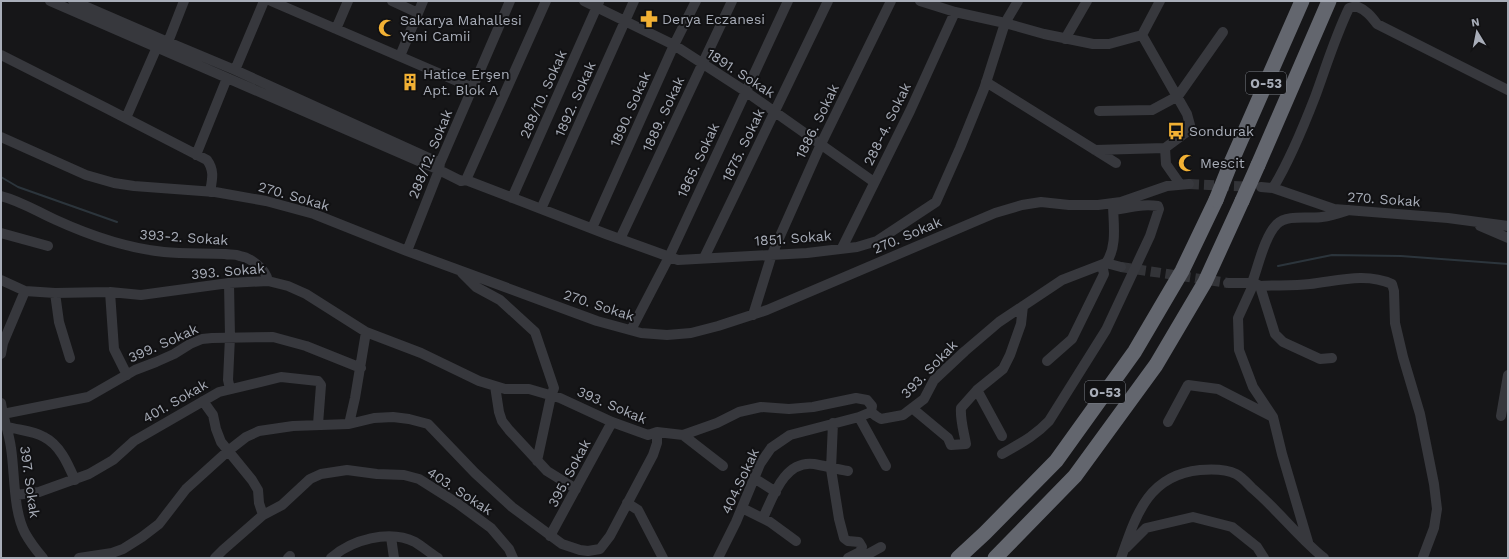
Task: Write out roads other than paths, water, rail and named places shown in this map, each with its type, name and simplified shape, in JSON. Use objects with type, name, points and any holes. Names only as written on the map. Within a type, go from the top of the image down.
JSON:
[{"type":"highway","name":"O-53","points":[[958,558],[985,533],[1056,460],[1135,351],[1182,271],[1216,200],[1302,1]]},
{"type":"highway","name":"O-53","points":[[995,558],[1075,476],[1156,365],[1205,282],[1258,165],[1329,1]]},
{"type":"street","points":[[50,1],[156,48],[439,166]]},
{"type":"street","points":[[73,1],[235,70],[439,166]]},
{"type":"street","points":[[168,42],[184,1]]},
{"type":"street","points":[[235,70],[264,1]]},
{"type":"street","points":[[271,1],[472,88]]},
{"type":"street","points":[[336,29],[348,1]]},
{"type":"street","points":[[392,1],[418,13]]},
{"type":"street","points":[[400,56],[424,1]]},
{"type":"street","name":"288/12. Sokak","points":[[407,251],[439,166],[510,1]]},
{"type":"street","points":[[464,180],[546,1]]},
{"type":"street","name":"1891. Sokak","points":[[584,1],[598,4],[625,21],[674,45],[746,91],[874,182]]},
{"type":"street","name":"1892. Sokak","points":[[541,209],[634,1]]},
{"type":"street","name":"1890. Sokak","points":[[592,228],[674,45],[696,1]]},
{"type":"street","name":"1889. Sokak","points":[[620,239],[732,1]]},
{"type":"street","name":"1865. Sokak","points":[[631,330],[669,257],[788,1]]},
{"type":"street","name":"1875. Sokak","points":[[704,258],[828,1]]},
{"type":"street","name":"1886. Sokak","points":[[753,315],[772,254],[821,144],[891,1]]},
{"type":"street","points":[[920,1],[955,12],[1006,23],[1044,34],[1094,44],[1109,44],[1142,35],[1160,1]]},
{"type":"street","name":"1851. Sokak","points":[[439,166],[464,180],[678,260],[807,253],[877,242],[936,202],[960,148],[986,82],[1006,23],[1018,1]]},
{"type":"street","points":[[1065,38],[1087,1]]},
{"type":"street","points":[[1273,188],[1287,166],[1315,97],[1337,32],[1349,8],[1357,3],[1368,12],[1377,24],[1508,90]]},
{"type":"street","name":"288/10. Sokak","points":[[512,198],[598,4]]},
{"type":"street","name":"288-4. Sokak","points":[[842,248],[910,112],[955,12]]},
{"type":"street","points":[[1099,111],[1152,110],[1178,96],[1224,32]]},
{"type":"street","points":[[1095,150],[1165,148],[1188,131],[1190,125],[1187,114],[1142,35]]},
{"type":"street","points":[[126,118],[156,48]]},
{"type":"street","points":[[1,55],[207,160],[212,166],[214,174],[210,192]]},
{"type":"street","points":[[196,155],[227,78]]},
{"type":"street","points":[[986,82],[1116,163]]},
{"type":"street","name":"270. Sokak","points":[[1,137],[86,175],[114,183],[210,192],[266,201],[314,214],[407,251],[597,321],[641,333],[667,335],[691,333],[753,315],[995,213],[1041,202],[1113,207],[1121,202],[1167,186],[1184,184],[1166,164],[1165,148]]},
{"type":"street","name":"270. Sokak","points":[[1261,187],[1273,188],[1334,209],[1467,220],[1508,226]]},
{"type":"street","name":"393-2. Sokak","points":[[1,196],[15,199],[56,220],[88,234],[125,246],[165,252],[241,256],[256,264],[263,270],[267,275],[268,281]]},
{"type":"street","points":[[1002,454],[1027,440],[1040,431],[1050,421],[1106,330],[1150,236],[1159,209],[1158,206],[1113,207],[1114,232],[1110,257],[1103,264],[1104,274],[1072,339],[1047,361]]},
{"type":"street","points":[[1332,358],[1320,359],[1283,342],[1275,334],[1257,284],[1253,280],[1268,238],[1277,224],[1282,220],[1297,217],[1322,217],[1349,210]]},
{"type":"street","points":[[1467,220],[1508,238]]},
{"type":"street","points":[[1,233],[48,246]]},
{"type":"street","points":[[1103,264],[1121,267]]},
{"type":"street","name":"393. Sokak","points":[[1,280],[25,291],[55,293],[110,292],[141,295],[229,283],[268,281],[288,286],[306,294],[366,332],[421,354],[479,381],[505,389],[529,389],[552,392],[560,398],[612,422],[648,435],[657,432],[683,435],[717,423],[739,412],[761,407],[789,409],[813,407],[856,398],[867,400],[872,406],[871,412],[881,419],[903,415],[924,399],[934,380],[999,322],[1062,280],[1103,264]]},
{"type":"street","points":[[458,270],[476,287],[500,300],[535,332],[552,392],[537,461]]},
{"type":"street","points":[[1228,283],[1309,284],[1349,279],[1373,279],[1392,284],[1394,292],[1395,323],[1403,357],[1420,414],[1434,484],[1437,510],[1434,528],[1423,557]]},
{"type":"street","points":[[229,283],[230,337],[228,380],[230,389]]},
{"type":"street","points":[[1257,284],[1238,318],[1240,350],[1253,387],[1273,417],[1282,454],[1309,545]]},
{"type":"street","points":[[1,354],[2,343],[25,291]]},
{"type":"street","points":[[110,292],[114,349],[127,374]]},
{"type":"street","points":[[55,293],[59,322],[70,358]]},
{"type":"street","points":[[912,408],[948,438],[951,445],[966,444],[964,427],[960,416],[961,408],[977,390],[1003,369],[1010,355],[1021,324],[1023,306]]},
{"type":"street","points":[[349,424],[361,368],[366,332]]},
{"type":"street","name":"399. Sokak","points":[[3,414],[88,396],[127,374],[174,354],[196,341],[212,338],[230,337],[280,339],[306,346],[361,368]]},
{"type":"street","points":[[1501,416],[1508,375]]},
{"type":"street","name":"401. Sokak","points":[[16,495],[40,492],[89,474],[114,460],[134,441],[219,392],[230,389],[280,378],[318,381],[321,385],[318,424]]},
{"type":"street","points":[[1168,422],[1188,385],[1218,388],[1273,417]]},
{"type":"street","points":[[495,386],[502,421],[514,437],[547,471],[576,489]]},
{"type":"street","points":[[977,390],[1002,436]]},
{"type":"street","points":[[203,401],[213,416],[221,442],[252,480],[258,490],[259,503],[263,515]]},
{"type":"street","name":"397. Sokak","points":[[1,403],[8,427],[19,519],[24,532],[32,545],[43,558]]},
{"type":"street","name":"404.Sokak","points":[[718,558],[742,508],[760,464],[771,448],[790,435],[858,417],[871,412]]},
{"type":"street","points":[[79,558],[112,553],[123,549],[142,537],[159,524],[186,489],[228,450],[246,437],[259,431],[273,428],[318,424],[349,424],[374,418],[393,417],[428,424],[475,473],[512,507],[562,544],[596,558]]},
{"type":"street","points":[[858,417],[886,466]]},
{"type":"street","name":"395. Sokak","points":[[550,536],[612,422]]},
{"type":"street","points":[[833,423],[832,469],[838,519],[843,537],[848,540],[859,542],[862,547],[860,552],[848,558]]},
{"type":"street","name":"397. Sokak","points":[[8,427],[43,436],[51,441],[68,463],[75,480]]},
{"type":"street","points":[[581,553],[600,549],[610,536],[653,455],[657,443],[657,432]]},
{"type":"street","points":[[683,435],[723,466]]},
{"type":"street","points":[[763,518],[781,481],[794,467],[813,464],[848,471]]},
{"type":"street","points":[[1123,554],[1133,523],[1145,500],[1165,481],[1190,471],[1214,469],[1236,474],[1264,498],[1309,545],[1324,558]]},
{"type":"street","name":"403. Sokak","points":[[215,558],[263,515],[282,505],[310,479],[321,474],[347,470],[377,474],[404,475],[420,480],[457,502],[491,528],[509,549],[513,558]]},
{"type":"street","points":[[754,478],[776,492]]},
{"type":"street","points":[[627,503],[638,510],[663,558]]},
{"type":"street","points":[[742,508],[763,518],[796,541]]},
{"type":"street","points":[[1123,554],[1146,528],[1193,517],[1232,527],[1257,547],[1264,558]]},
{"type":"street","points":[[331,558],[354,543],[373,538],[391,537],[414,542],[438,558]]},
{"type":"street","points":[[391,537],[394,558]]},
{"type":"street","points":[[861,558],[881,547]]},
{"type":"waterway","points":[[1,177],[18,187],[117,222]]},
{"type":"waterway","points":[[1278,266],[1332,255],[1401,256],[1508,264]]},
{"type":"tunnel","points":[[1189,184],[1253,187]]},
{"type":"tunnel","points":[[1121,267],[1228,283]]},
{"type":"place","name":"Derya Eczanesi","points":[[649,19]]},
{"type":"place","name":"Sakarya Mahallesi Yeni Camii","points":[[387,28]]},
{"type":"place","name":"Hatice Erşen Apt. Blok A","points":[[410,82]]},
{"type":"place","name":"Sondurak","points":[[1176,131]]},
{"type":"place","name":"Mescit","points":[[1187,163]]}]
